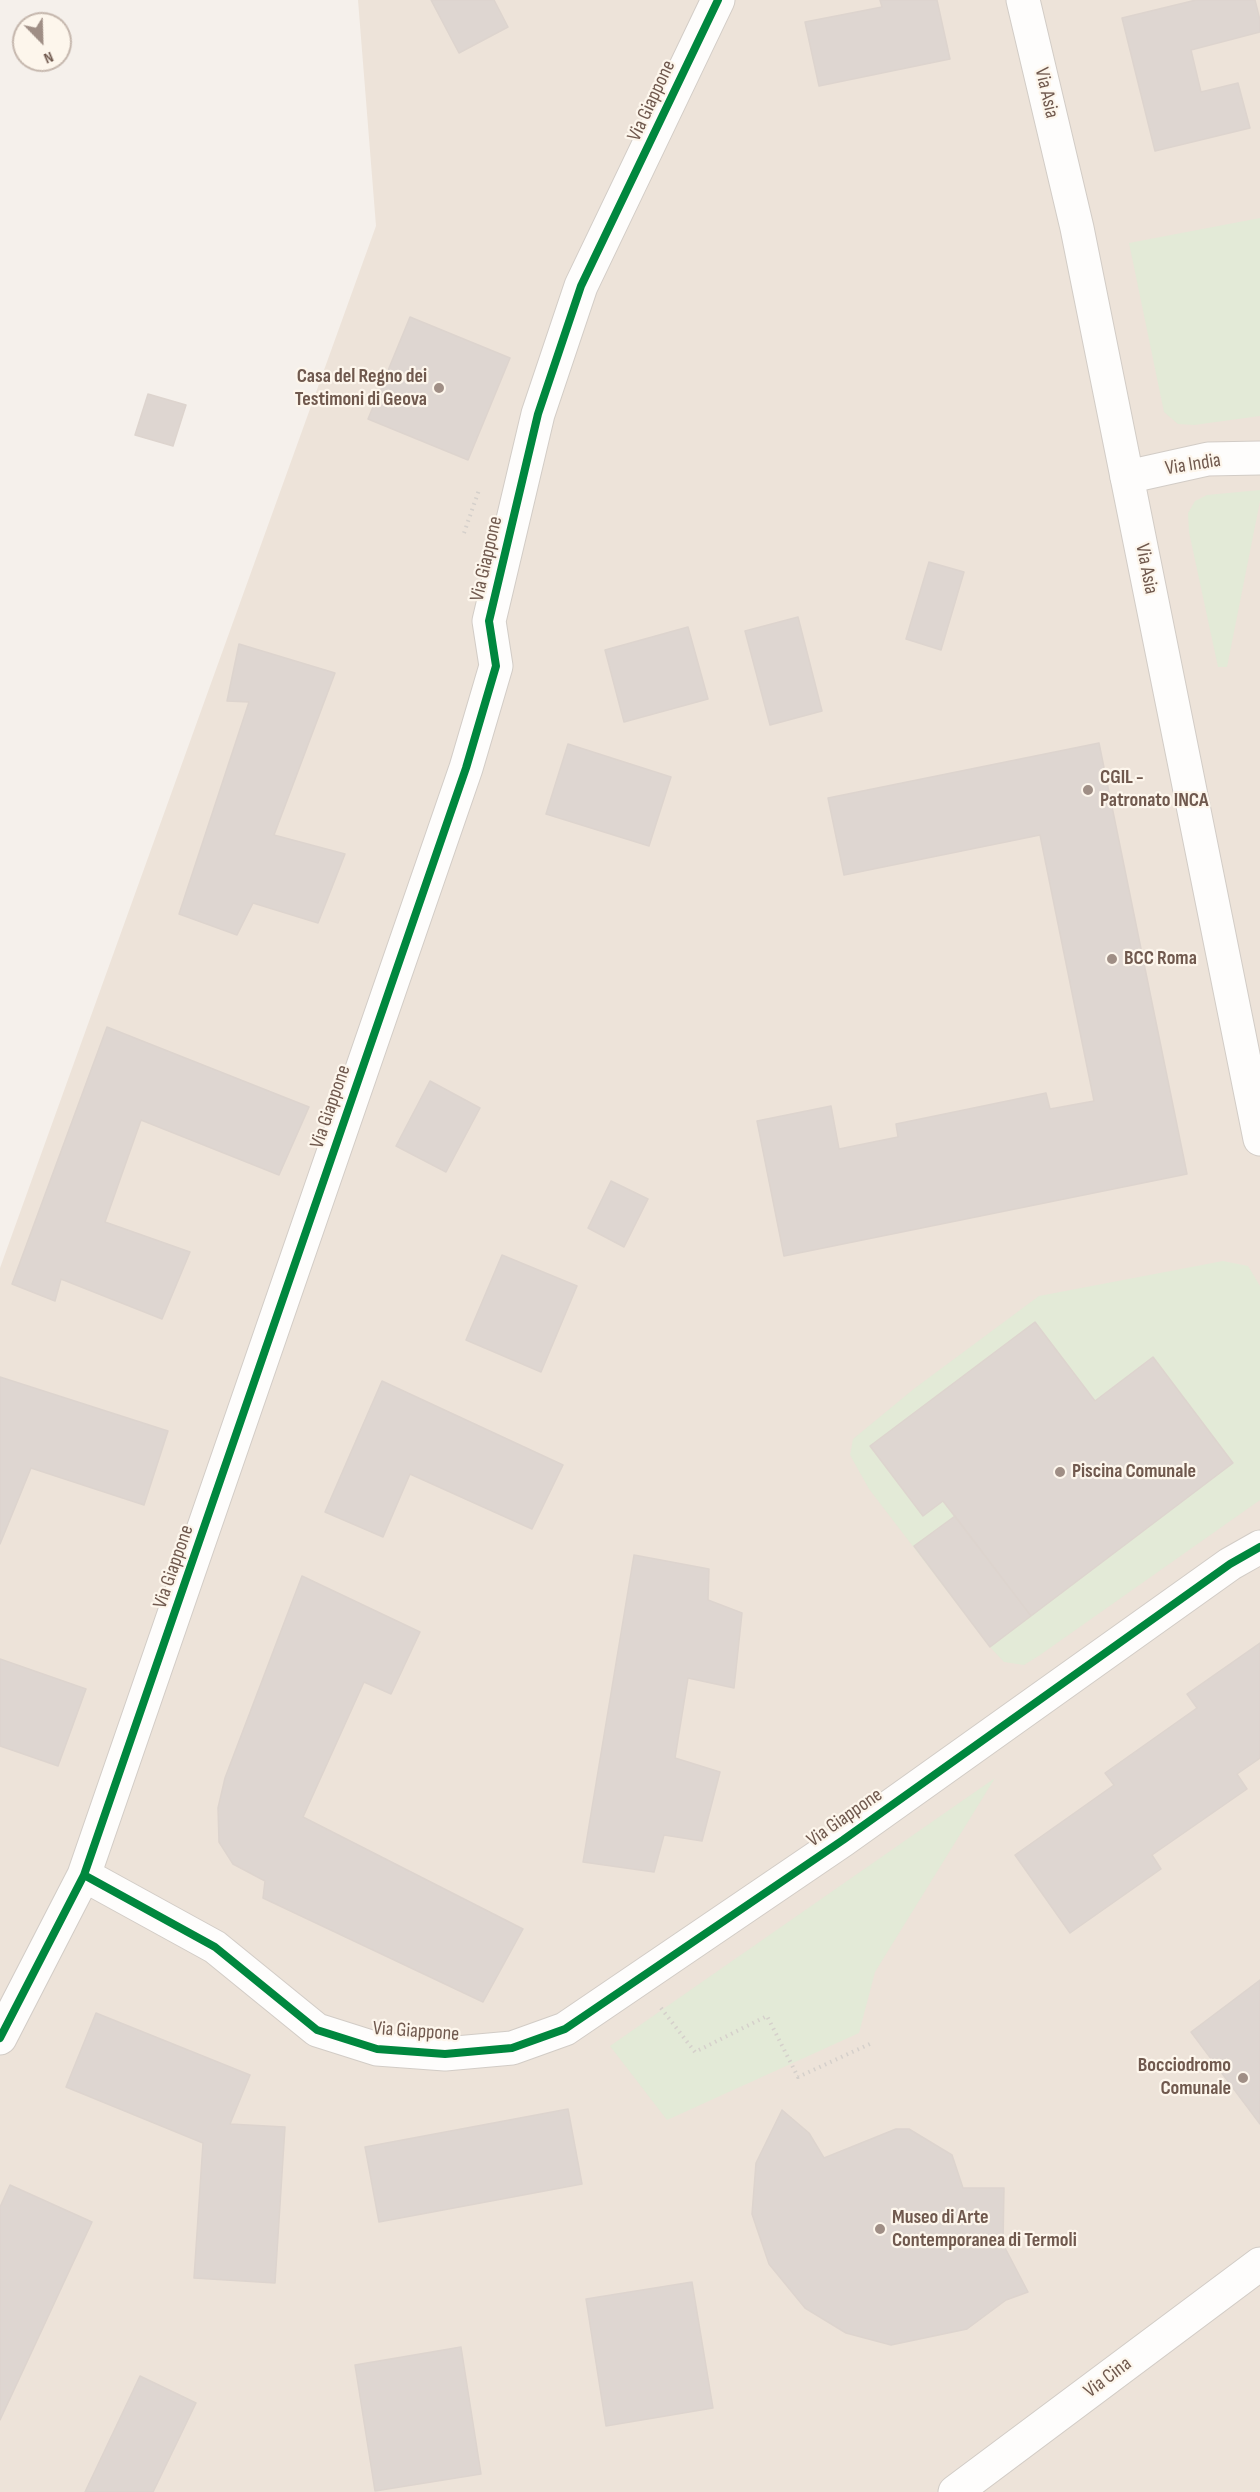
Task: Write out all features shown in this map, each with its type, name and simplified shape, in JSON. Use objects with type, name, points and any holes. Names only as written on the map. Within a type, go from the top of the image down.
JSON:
[{"type":"street","name":"Via Giappone","points":[[718,0],[581,286],[538,414],[489,621],[496,666],[466,768],[84,1875],[215,1947],[317,2030],[377,2049],[445,2054],[512,2048],[565,2029],[843,1840],[1245,1561],[1260,1548]]},
{"type":"street","name":"Via Asia","points":[[1023,0],[1077,228],[1260,1139]]},
{"type":"street","name":"Via India","points":[[1127,477],[1209,459],[1260,458]]},
{"type":"street","points":[[0,2038],[84,1875]]},
{"type":"street","name":"Via Cina","points":[[956,2492],[1260,2264]]},
{"type":"path","points":[[659,2006],[694,2052],[767,2016],[798,2077],[872,2043]]},
{"type":"shaded area","points":[[358,0],[1260,0],[1260,2492],[0,2492],[0,1268],[376,226]]},
{"type":"green space","points":[[1260,218],[1260,416],[1194,425],[1178,424],[1164,412],[1129,243]]},
{"type":"green space","points":[[1260,490],[1260,501],[1227,667],[1218,667],[1189,532],[1188,513],[1195,501],[1207,495]]},
{"type":"green space","name":"Piscina Comunale","points":[[1223,1261],[1248,1266],[1260,1286],[1260,1500],[1040,1655],[1024,1665],[1004,1662],[990,1647],[869,1489],[850,1455],[853,1439],[915,1388],[1039,1296]]},
{"type":"green space","points":[[995,1778],[875,1972],[859,2033],[667,2120],[610,2046]]},
{"type":"building","points":[[431,0],[494,0],[508,27],[459,53]]},
{"type":"building","points":[[880,0],[937,0],[950,59],[819,86],[805,22],[882,7]]},
{"type":"building","points":[[1196,0],[1255,0],[1260,20],[1260,32],[1191,50],[1201,92],[1238,83],[1250,128],[1155,151],[1122,18]]},
{"type":"building","name":"Casa del Regno dei Testimoni di Geova","points":[[410,317],[510,358],[468,460],[368,419]]},
{"type":"building","points":[[148,394],[186,405],[173,446],[135,435]]},
{"type":"building","points":[[929,562],[964,572],[941,650],[906,639]]},
{"type":"building","points":[[798,617],[822,711],[770,725],[745,631]]},
{"type":"building","points":[[688,627],[708,699],[624,722],[605,650]]},
{"type":"building","points":[[239,644],[335,673],[274,835],[345,854],[318,923],[253,903],[237,935],[179,914],[249,702],[227,701]]},
{"type":"building","points":[[1099,743],[1187,1174],[784,1256],[757,1121],[831,1106],[839,1149],[898,1137],[896,1124],[1046,1093],[1050,1109],[1094,1101],[1040,835],[844,875],[828,798]]},
{"type":"building","points":[[568,744],[671,777],[649,846],[546,814]]},
{"type":"building","points":[[107,1027],[309,1107],[279,1175],[141,1120],[105,1222],[190,1252],[162,1319],[61,1279],[55,1301],[12,1284]]},
{"type":"building","points":[[430,1081],[480,1108],[446,1172],[396,1146]]},
{"type":"building","points":[[611,1181],[648,1199],[624,1247],[588,1228]]},
{"type":"building","points":[[502,1255],[577,1286],[541,1372],[466,1340]]},
{"type":"building","points":[[1035,1322],[1095,1401],[1153,1357],[1233,1463],[1031,1616],[943,1501],[923,1516],[870,1446]]},
{"type":"building","points":[[0,1377],[168,1431],[144,1505],[31,1468],[0,1544]]},
{"type":"building","points":[[382,1381],[563,1465],[532,1529],[410,1474],[383,1537],[325,1512]]},
{"type":"building","points":[[955,1516],[1031,1616],[990,1647],[914,1546]]},
{"type":"building","points":[[634,1555],[709,1569],[708,1600],[742,1613],[734,1688],[688,1678],[675,1758],[720,1772],[702,1841],[664,1835],[654,1872],[583,1862]]},
{"type":"building","points":[[302,1576],[420,1632],[391,1694],[364,1682],[303,1817],[523,1929],[483,2002],[263,1898],[265,1881],[233,1864],[219,1842],[218,1808],[225,1778]]},
{"type":"building","points":[[1260,1643],[1260,1758],[1237,1774],[1247,1789],[1152,1855],[1161,1869],[1070,1933],[1015,1855],[1114,1785],[1105,1773],[1197,1708],[1187,1694]]},
{"type":"building","points":[[0,1659],[86,1689],[58,1766],[0,1746]]},
{"type":"building","name":"Bocciodromo Comunale","points":[[1260,1980],[1260,2124],[1191,2032]]},
{"type":"building","points":[[96,2013],[250,2075],[230,2124],[285,2127],[275,2283],[194,2278],[203,2143],[66,2087]]},
{"type":"building","points":[[568,2109],[582,2184],[379,2222],[365,2147]]},
{"type":"building","name":"Museo di Arte Contemporanea di Termoli","points":[[782,2110],[809,2133],[824,2158],[896,2129],[909,2129],[952,2155],[963,2188],[1004,2188],[1003,2244],[1028,2292],[1006,2300],[967,2329],[891,2345],[846,2333],[805,2308],[769,2264],[752,2214],[756,2163]]},
{"type":"building","points":[[10,2185],[92,2222],[0,2420],[0,2207]]},
{"type":"building","points":[[692,2282],[713,2408],[606,2426],[586,2299]]},
{"type":"building","points":[[461,2347],[481,2474],[375,2491],[355,2365]]},
{"type":"building","points":[[140,2376],[196,2403],[153,2492],[85,2492]]},
{"type":"cycle path","points":[[0,2038],[84,1875],[466,768],[496,666],[489,621],[538,414],[581,286],[718,0]]},
{"type":"cycle path","points":[[84,1875],[215,1947],[317,2030],[377,2049],[445,2054],[512,2048],[565,2029],[843,1840],[1230,1564],[1260,1547]]},
{"type":"place","name":"Casa del Regno dei Testimoni di Geova","points":[[439,388]]},
{"type":"place","name":"CGIL - Patronato INCA","points":[[1088,790]]},
{"type":"place","name":"BCC Roma","points":[[1112,959]]},
{"type":"place","name":"Piscina Comunale","points":[[1060,1472]]},
{"type":"place","name":"Bocciodromo Comunale","points":[[1243,2078]]},
{"type":"place","name":"Museo di Arte Contemporanea di Termoli","points":[[880,2229]]}]
